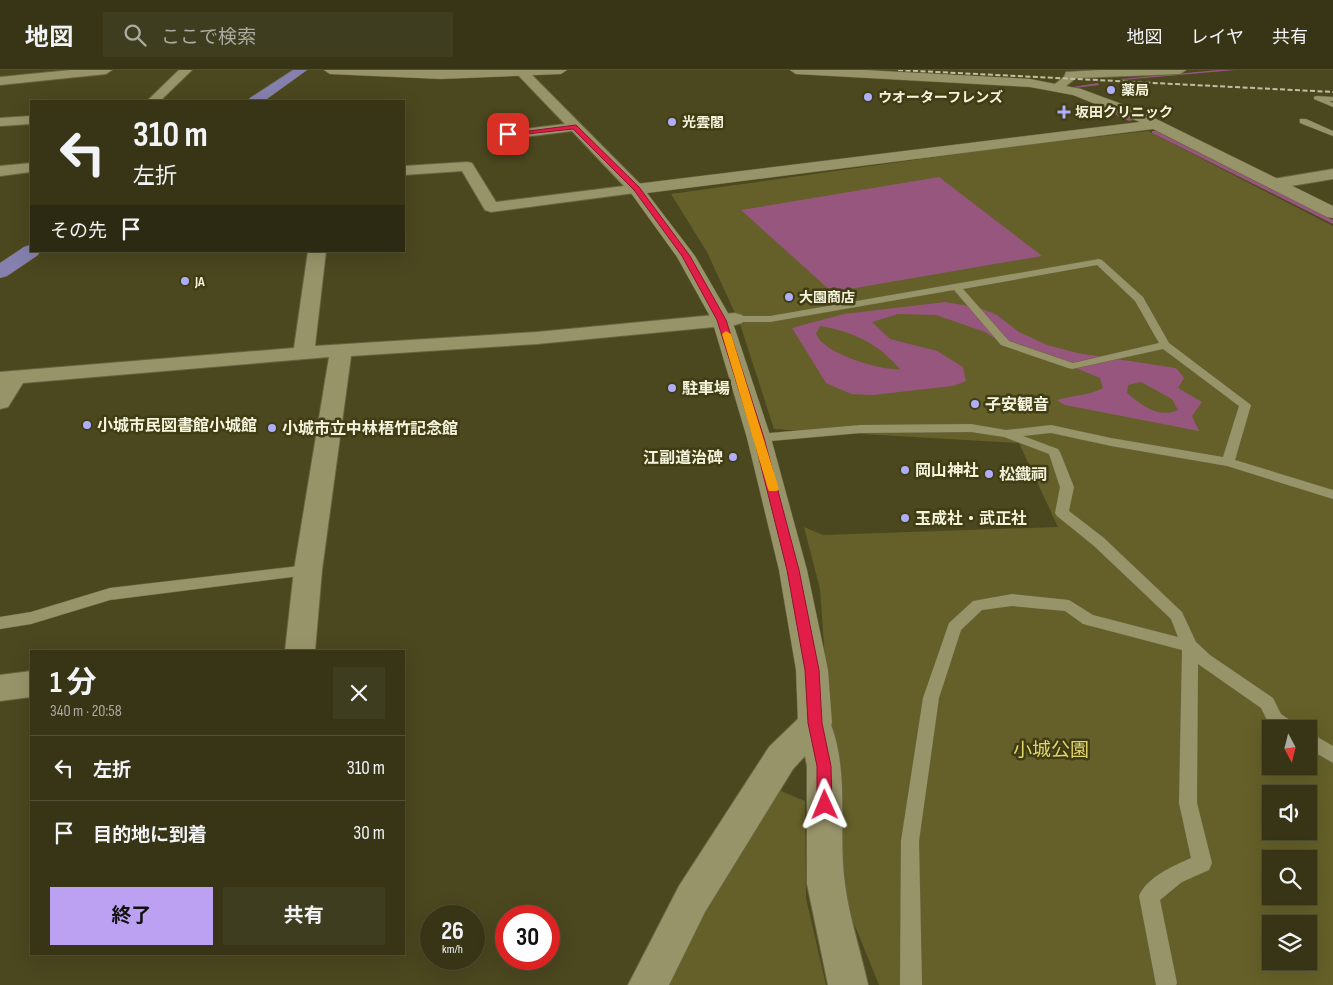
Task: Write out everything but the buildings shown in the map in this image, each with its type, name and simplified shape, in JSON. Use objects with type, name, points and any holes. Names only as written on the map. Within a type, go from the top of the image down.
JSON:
[{"type":"main road","points":[[256,100],[301,70]]},
{"type":"main road","points":[[0,272],[30,252]]},
{"type":"street","points":[[0,81],[106,70]]},
{"type":"street","points":[[154,100],[186,70]]},
{"type":"street","points":[[330,70],[444,73],[561,70]]},
{"type":"street","points":[[796,70],[996,81],[1057,87],[1102,100],[1156,124],[1333,213]]},
{"type":"street","points":[[1058,72],[1070,75],[1180,70]]},
{"type":"street","points":[[522,72],[636,189],[731,320],[793,570],[812,670],[815,723],[824,766],[826,884],[848,985]]},
{"type":"street","points":[[1057,87],[1070,79],[1070,75]]},
{"type":"street","points":[[500,119],[511,140],[574,127]]},
{"type":"street","points":[[0,122],[30,120]]},
{"type":"street","points":[[405,171],[466,166],[491,208],[1156,124]]},
{"type":"street","points":[[0,172],[30,168]]},
{"type":"street","points":[[1273,184],[1333,174]]},
{"type":"street","points":[[304,353],[317,252]]},
{"type":"street","points":[[0,402],[8,378],[341,350],[537,338],[731,320]]},
{"type":"street","points":[[300,650],[308,570],[341,350]]},
{"type":"street","points":[[0,688],[30,684]]},
{"type":"street","points":[[648,985],[692,899],[781,758],[815,723]]},
{"type":"lane","points":[[1333,99],[1316,98],[1333,106]]},
{"type":"lane","points":[[1303,121],[1333,134]]},
{"type":"lane","points":[[731,320],[770,318],[1099,262],[1139,299],[1166,346],[1245,405],[1228,462]]},
{"type":"lane","points":[[956,287],[1005,343],[1072,366],[1166,346]]},
{"type":"lane","points":[[759,438],[860,429],[970,428],[1006,434],[1054,452],[1067,487],[1062,513],[1099,542],[1177,616],[1190,646],[1204,660],[1267,703],[1275,720]]},
{"type":"lane","points":[[1006,434],[1051,429],[1111,442],[1228,462],[1333,495]]},
{"type":"lane","points":[[0,624],[31,618],[110,594],[308,570]]},
{"type":"lane","points":[[911,985],[910,841],[931,698],[954,628],[978,605],[1012,600],[1069,606],[1088,620],[1190,646]]},
{"type":"lane","points":[[1166,983],[1149,896],[1175,875],[1202,863],[1188,803],[1190,646]]},
{"type":"lane","points":[[1318,746],[1333,755]]},
{"type":"green space","name":"小城公園","points":[[1148,131],[1333,226],[1333,985],[879,985],[842,894],[820,589],[804,527],[823,535],[1058,527],[1019,443],[774,429],[740,324],[707,252],[671,194],[1007,147]]},
{"type":"green space","points":[[776,789],[805,801],[806,898],[826,985],[664,985],[699,914]]},
{"type":"shaded area","points":[[939,177],[1042,256],[832,292],[741,210]]},
{"type":"shaded area","points":[[945,302],[980,308],[997,315],[1019,332],[1047,345],[1077,353],[1176,368],[1184,378],[1178,388],[1202,402],[1192,416],[1199,431],[1065,405],[1057,400],[1092,393],[1103,388],[1100,378],[1071,366],[1010,348],[985,332],[936,315],[898,314],[872,322],[890,339],[937,351],[963,367],[966,381],[953,386],[873,395],[851,394],[826,383],[792,328],[844,314]],"holes":[[[820,326],[843,331],[864,340],[883,352],[900,369],[882,368],[838,353],[819,339],[816,334]],[[1141,382],[1172,399],[1178,410],[1164,413],[1157,412],[1144,406],[1127,393],[1128,385]]]},
{"type":"waterway","points":[[1123,79],[1233,70]]},
{"type":"waterway","points":[[1075,87],[1098,84]]},
{"type":"waterway","points":[[1099,105],[1131,120]]},
{"type":"waterway","points":[[1154,132],[1333,222]]},
{"type":"railway","points":[[898,70],[1333,92]]},
{"type":"slow traffic","points":[[726,334],[773,489]]},
{"type":"place","name":"薬局","points":[[1111,90]]},
{"type":"place","name":"ウオーターフレンズ","points":[[868,97]]},
{"type":"place","name":"坂田クリニック","points":[[1064,112]]},
{"type":"place","name":"光雲閣","points":[[672,122]]},
{"type":"place","name":"JA","points":[[185,281]]},
{"type":"place","name":"大園商店","points":[[789,297]]},
{"type":"place","name":"駐車場","points":[[672,388]]},
{"type":"place","name":"子安観音","points":[[975,404]]},
{"type":"place","name":"小城市民図書館小城館","points":[[87,425]]},
{"type":"place","name":"小城市立中林梧竹記念館","points":[[272,428]]},
{"type":"place","name":"江副道治碑","points":[[733,457]]},
{"type":"place","name":"岡山神社","points":[[905,470]]},
{"type":"place","name":"松鐡祠","points":[[989,474]]},
{"type":"place","name":"玉成社・武正社","points":[[905,518]]},
{"type":"route","points":[[508,134],[574,127],[636,189],[686,256],[722,320],[770,476],[793,570],[812,670],[815,723],[824,766],[825,805]]}]
